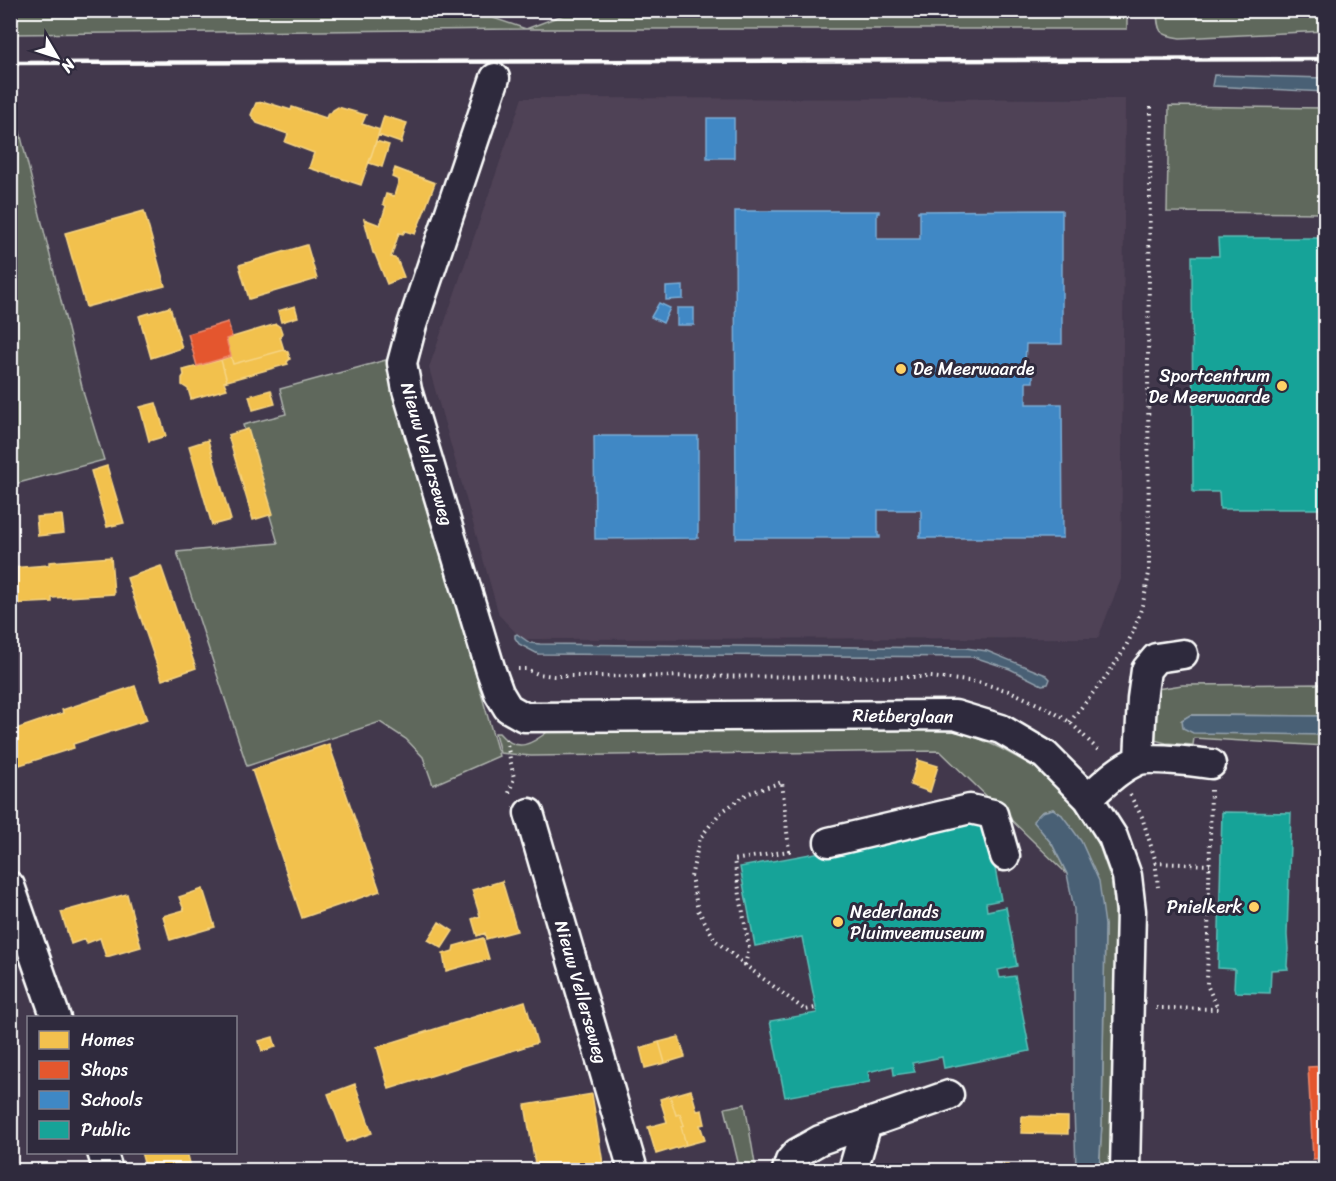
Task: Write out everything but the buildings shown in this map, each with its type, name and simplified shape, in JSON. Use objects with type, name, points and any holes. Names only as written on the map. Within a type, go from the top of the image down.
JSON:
[{"type":"street","name":"Nieuw Vellerseweg","points":[[495,78],[412,325],[402,363],[407,390],[491,671],[499,693],[516,713]]},
{"type":"street","points":[[1139,760],[1146,670],[1156,658],[1183,654]]},
{"type":"street","name":"Rietberglaan","points":[[516,713],[955,715],[1001,729],[1045,754],[1088,798],[1113,837],[1127,876],[1131,911],[1125,1170]]},
{"type":"street","points":[[1088,798],[1117,773],[1139,760],[1161,759],[1211,764]]},
{"type":"street","points":[[829,842],[970,809],[993,814],[1005,856]]},
{"type":"street","name":"Nieuw Vellerseweg","points":[[529,813],[633,1170]]},
{"type":"street","points":[[10,886],[56,1016]]},
{"type":"street","points":[[787,1170],[790,1161],[797,1153],[819,1140],[950,1095]]},
{"type":"street","points":[[854,1170],[867,1123]]},
{"type":"street","points":[[103,1154],[108,1170]]},
{"type":"path","points":[[1070,722],[1128,643],[1144,602],[1149,573],[1148,359],[1151,107]]},
{"type":"path","points":[[509,793],[514,778],[504,730],[516,713]]},
{"type":"path","points":[[1156,1008],[1218,1009],[1208,985],[1211,764]]},
{"type":"path","points":[[745,965],[749,948],[734,860],[789,851],[782,782],[747,794],[720,813],[700,838],[691,877],[698,910],[716,941],[745,965],[805,1010],[816,1008]]},
{"type":"path","points":[[1155,862],[1210,865]]},
{"type":"shaded area","points":[[522,98],[1125,99],[1121,579],[1098,638],[525,639],[517,634],[499,615],[429,368]]},
{"type":"green space","points":[[470,10],[526,29],[11,34],[11,11]]},
{"type":"green space","points":[[576,10],[1127,10],[1127,29],[526,29]]},
{"type":"green space","points":[[1157,11],[1325,11],[1325,31],[1180,38],[1161,31]]},
{"type":"green space","points":[[1169,106],[1325,108],[1325,213],[1167,212]]},
{"type":"green space","points":[[11,108],[14,108],[84,395],[104,460],[11,485]]},
{"type":"green space","points":[[386,360],[499,756],[433,785],[423,757],[406,739],[380,722],[247,766],[177,552],[278,543],[243,425],[286,414],[280,389]]},
{"type":"green space","points":[[1325,684],[1325,716],[1191,715],[1182,720],[1325,735],[1325,746],[1194,738],[1193,745],[1154,740],[1152,728],[1157,689],[1182,685]]},
{"type":"green space","points":[[929,728],[967,733],[1036,768],[1073,804],[1097,840],[1112,882],[1116,923],[1111,1170],[1099,1170],[1102,1123],[1105,925],[1062,815],[1053,809],[1042,812],[1034,821],[1052,844],[1067,874],[940,751],[531,756],[500,753],[495,733],[499,733],[512,743],[524,745],[550,730]]},
{"type":"green space","points":[[745,1104],[756,1170],[740,1170],[725,1108]]},
{"type":"water","points":[[1214,75],[1325,78],[1325,92],[1212,86]]},
{"type":"water","points":[[517,634],[530,643],[540,644],[966,648],[987,651],[1046,675],[1050,679],[1048,684],[1042,685],[1010,669],[974,657],[538,654],[519,644],[515,638]]},
{"type":"water","points":[[1190,715],[1325,716],[1325,735],[1193,733],[1183,728],[1182,720]]},
{"type":"water","points":[[1053,809],[1062,815],[1081,841],[1099,881],[1105,925],[1102,1123],[1099,1170],[1076,1170],[1074,909],[1067,874],[1052,844],[1033,821],[1042,812]]},
{"type":"railway","points":[[10,63],[1326,59]]},
{"type":"place","name":"De Meerwaarde","points":[[901,369]]},
{"type":"place","name":"Sportcentrum De Meerwaarde","points":[[1282,386]]},
{"type":"place","name":"Pnielkerk","points":[[1254,907]]},
{"type":"place","name":"Nederlands Pluimveemuseum","points":[[838,922]]}]
